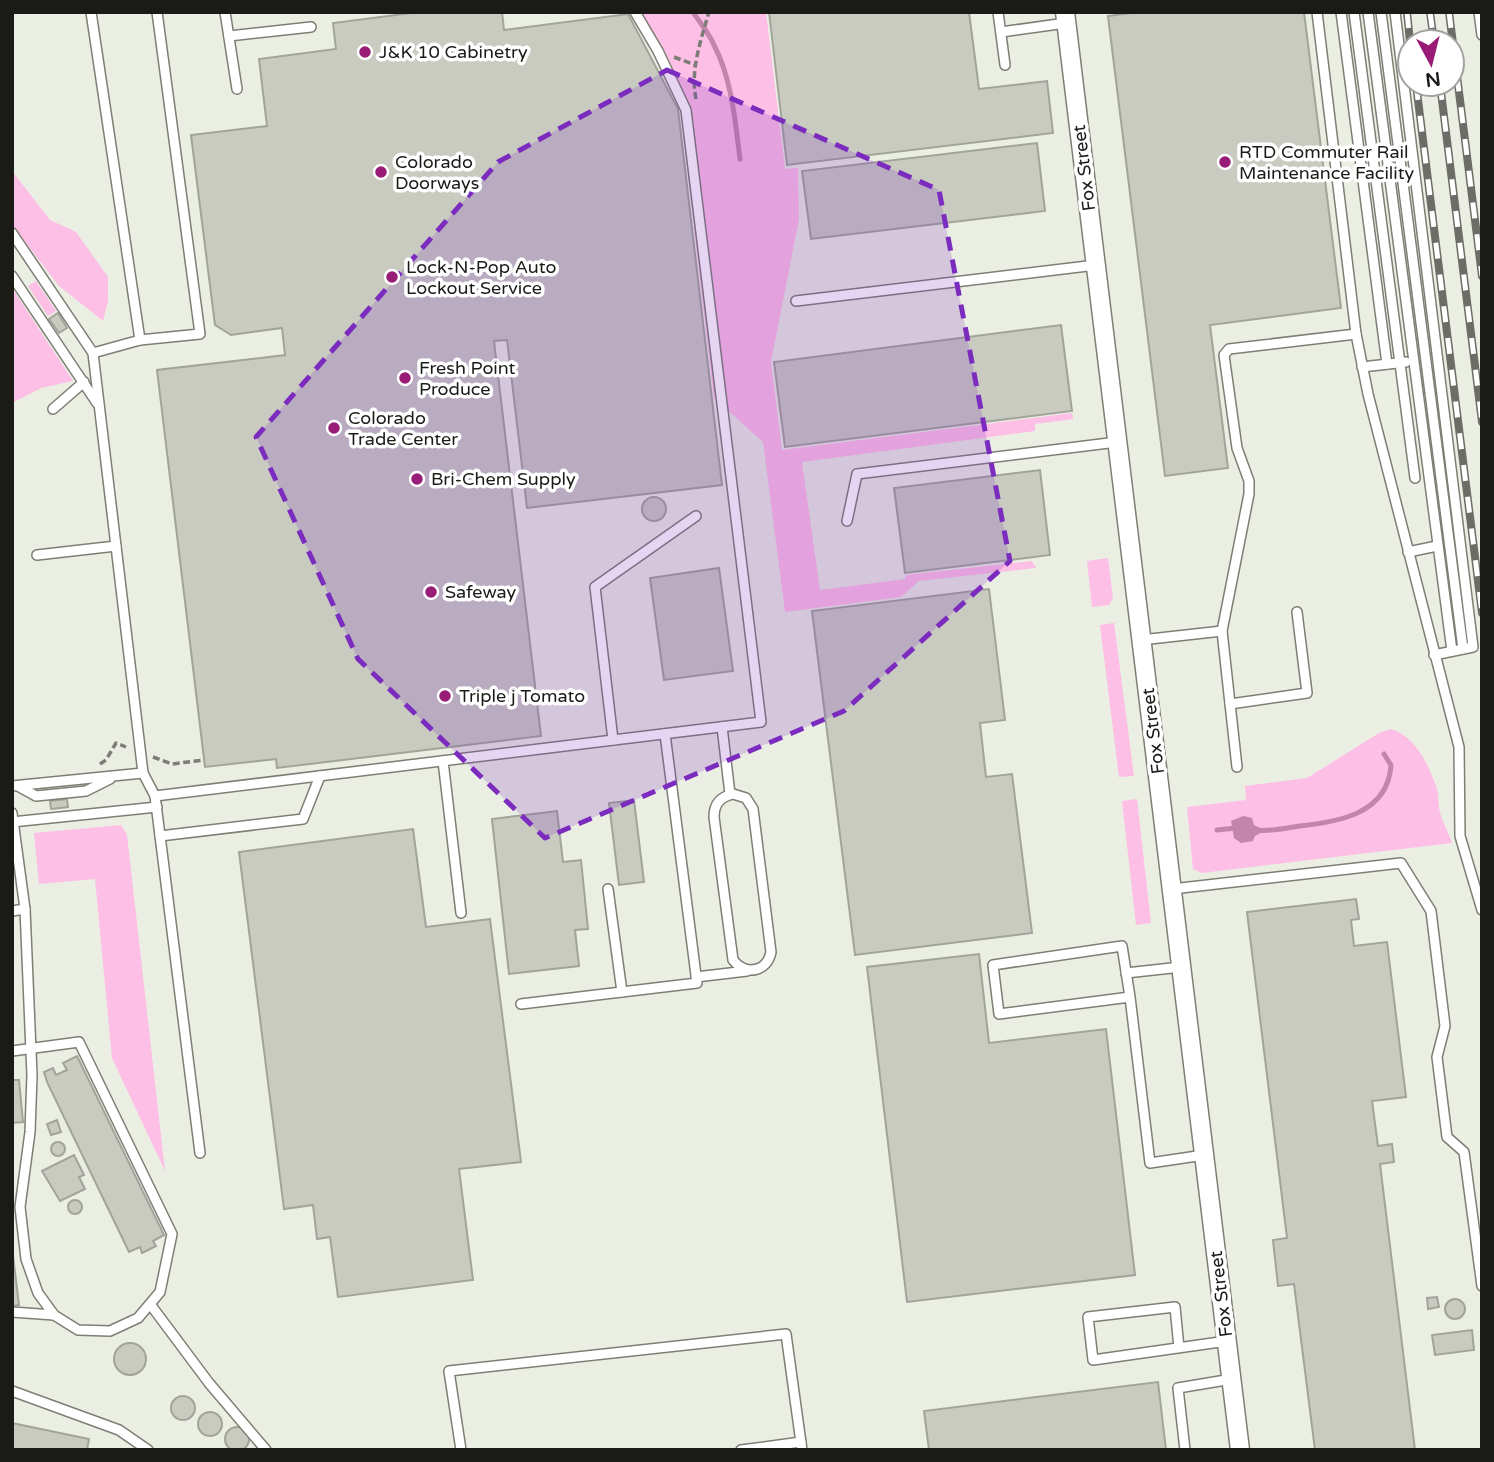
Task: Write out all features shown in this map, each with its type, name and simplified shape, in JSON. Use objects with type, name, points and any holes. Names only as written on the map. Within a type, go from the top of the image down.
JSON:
[{"type":"street","name":"Fox Street","points":[[1066,18],[1240,1450]]},
{"type":"lane","points":[[91,12],[140,340]]},
{"type":"lane","points":[[93,353],[140,340],[200,334],[157,12]]},
{"type":"lane","points":[[225,12],[237,89]]},
{"type":"lane","points":[[155,796],[761,722],[686,110],[659,51],[635,12]]},
{"type":"lane","points":[[998,12],[1004,65]]},
{"type":"lane","points":[[1317,12],[1362,367],[1459,747],[1460,836],[1482,911]]},
{"type":"lane","points":[[1342,12],[1387,364]]},
{"type":"lane","points":[[1354,12],[1415,478]]},
{"type":"lane","points":[[1368,12],[1452,651]]},
{"type":"lane","points":[[1381,12],[1462,649]]},
{"type":"lane","points":[[1395,12],[1473,647],[1434,655]]},
{"type":"lane","points":[[1479,12],[1482,34]]},
{"type":"lane","points":[[1001,32],[1066,18]]},
{"type":"lane","points":[[229,36],[311,27]]},
{"type":"lane","points":[[12,233],[93,353],[143,773],[155,796],[157,807],[200,1153]]},
{"type":"lane","points":[[796,301],[1096,265]]},
{"type":"lane","points":[[12,276],[99,405]]},
{"type":"lane","points":[[1237,767],[1223,631],[1250,494],[1249,481],[1237,448],[1224,355],[1229,349],[1356,334]]},
{"type":"lane","points":[[1362,367],[1438,358]]},
{"type":"lane","points":[[53,409],[84,382]]},
{"type":"lane","points":[[847,521],[856,474],[1117,442]]},
{"type":"lane","points":[[613,740],[595,587],[696,516]]},
{"type":"lane","points":[[37,555],[116,546]]},
{"type":"lane","points":[[1408,552],[1437,546]]},
{"type":"lane","points":[[1230,704],[1307,694],[1297,612]]},
{"type":"lane","points":[[1142,640],[1223,631]]},
{"type":"lane","points":[[722,727],[730,794]]},
{"type":"lane","points":[[521,1004],[697,983],[665,734]]},
{"type":"lane","points":[[443,761],[461,913]]},
{"type":"lane","points":[[15,786],[143,773]]},
{"type":"lane","points":[[160,836],[303,819],[320,776]]},
{"type":"lane","points":[[696,977],[755,970],[766,964],[771,952],[754,809],[746,798],[730,794],[716,804],[714,817],[733,960],[743,969],[755,970]]},
{"type":"lane","points":[[12,1051],[31,1049],[79,1042],[172,1234],[160,1292],[138,1318],[110,1331],[79,1329],[54,1315],[38,1293],[26,1259],[20,1207],[30,1132],[31,1049],[25,909],[13,819],[29,820],[157,807]]},
{"type":"lane","points":[[1172,889],[1401,863],[1431,911],[1445,1026],[1437,1057],[1447,1137],[1464,1152],[1482,1286]]},
{"type":"lane","points":[[608,889],[621,992]]},
{"type":"lane","points":[[12,911],[25,909]]},
{"type":"lane","points":[[1130,997],[999,1014],[993,965],[1122,946],[1130,997],[1150,1163],[1204,1155]]},
{"type":"lane","points":[[1126,973],[1181,967]]},
{"type":"lane","points":[[150,1304],[209,1382],[266,1450]]},
{"type":"lane","points":[[1179,1348],[1175,1307],[1088,1317],[1093,1360],[1179,1348],[1227,1340]]},
{"type":"lane","points":[[12,1312],[54,1315]]},
{"type":"lane","points":[[461,1450],[449,1371],[786,1334],[801,1446],[741,1450]]},
{"type":"lane","points":[[1185,1450],[1178,1388],[1232,1379]]},
{"type":"lane","points":[[12,1391],[119,1430],[148,1450]]},
{"type":"path","points":[[695,65],[709,12]]},
{"type":"highlighted area","points":[[667,70],[939,190],[1010,561],[844,711],[545,838],[358,659],[256,437],[498,162]]},
{"type":"shaded area","points":[[632,12],[766,12],[785,169],[798,168],[799,219],[771,362],[782,450],[1072,413],[1073,419],[1035,424],[1035,431],[802,462],[820,590],[905,579],[906,575],[1032,561],[1036,568],[919,581],[901,597],[785,612],[763,442],[714,398],[680,108]]},
{"type":"shaded area","points":[[12,171],[50,220],[76,232],[108,277],[108,301],[103,321],[59,286],[12,225]]},
{"type":"shaded area","points":[[36,281],[56,311],[48,316],[28,286]]},
{"type":"shaded area","points":[[12,288],[73,381],[41,388],[12,403]]},
{"type":"shaded area","points":[[1108,558],[1113,598],[1109,605],[1092,607],[1087,561]]},
{"type":"shaded area","points":[[1114,623],[1134,776],[1119,777],[1100,625]]},
{"type":"shaded area","points":[[1391,729],[1408,738],[1426,762],[1437,789],[1440,813],[1452,843],[1202,873],[1193,869],[1187,807],[1246,800],[1245,786],[1307,778],[1379,733]]},
{"type":"shaded area","points":[[1137,799],[1151,923],[1136,925],[1122,801]]},
{"type":"shaded area","points":[[1243,816],[1252,818],[1254,825],[1262,829],[1262,832],[1255,836],[1253,841],[1241,843],[1234,838],[1231,821]]},
{"type":"shaded area","points":[[121,825],[127,835],[165,1171],[112,1058],[95,879],[39,884],[34,833]]},
{"type":"building","name":"Colorado Trade Center","points":[[419,12],[502,12],[504,30],[628,14],[678,109],[722,485],[527,508],[507,340],[494,341],[541,736],[277,768],[276,759],[205,767],[157,370],[285,355],[282,328],[231,335],[215,325],[191,135],[267,126],[259,59],[336,49],[333,23]]},
{"type":"building","points":[[769,12],[969,12],[979,89],[1047,81],[1053,133],[787,165]]},
{"type":"building","name":"RTD Commuter Rail Maintenance Facility","points":[[1138,12],[1304,12],[1341,308],[1210,325],[1228,468],[1165,476],[1108,16]]},
{"type":"building","points":[[1037,143],[1045,211],[811,239],[802,171]]},
{"type":"building","points":[[58,313],[67,328],[59,333],[49,319]]},
{"type":"building","points":[[1061,325],[1072,411],[785,447],[774,362]]},
{"type":"building","points":[[1040,470],[1050,555],[905,573],[894,488]]},
{"type":"building","points":[[654,497],[663,500],[666,509],[663,518],[654,521],[645,518],[642,509],[645,500]]},
{"type":"building","points":[[719,568],[733,671],[664,680],[650,578]]},
{"type":"building","points":[[989,589],[1005,720],[980,723],[986,777],[1012,774],[1032,933],[855,955],[812,611]]},
{"type":"building","points":[[67,799],[68,807],[51,809],[50,801]]},
{"type":"building","points":[[634,800],[644,882],[619,885],[609,803]]},
{"type":"building","points":[[557,811],[563,862],[581,860],[588,929],[575,930],[579,966],[509,974],[492,819]]},
{"type":"building","points":[[413,829],[426,927],[490,919],[521,1162],[459,1169],[473,1280],[338,1297],[330,1237],[317,1239],[313,1205],[284,1209],[239,852]]},
{"type":"building","points":[[1356,899],[1359,919],[1351,920],[1354,946],[1387,942],[1406,1097],[1372,1101],[1378,1146],[1392,1144],[1394,1162],[1380,1164],[1415,1450],[1315,1450],[1294,1284],[1278,1286],[1273,1240],[1287,1238],[1247,912]]},
{"type":"building","points":[[979,954],[989,1043],[1106,1029],[1135,1275],[907,1302],[867,967]]},
{"type":"building","points":[[77,1056],[164,1235],[153,1241],[156,1246],[142,1253],[140,1247],[129,1252],[47,1082],[44,1072],[53,1068],[56,1075],[67,1070],[63,1063]]},
{"type":"building","points":[[12,1080],[19,1080],[23,1122],[12,1123]]},
{"type":"building","points":[[57,1120],[61,1132],[51,1135],[47,1124]]},
{"type":"building","points":[[55,1142],[61,1142],[65,1149],[61,1156],[55,1156],[51,1152],[51,1146]]},
{"type":"building","points":[[74,1155],[84,1175],[79,1177],[85,1189],[60,1201],[42,1171]]},
{"type":"building","points":[[72,1200],[78,1200],[82,1207],[78,1214],[72,1214],[68,1210],[68,1204]]},
{"type":"building","points":[[12,1247],[19,1305],[12,1306]]},
{"type":"building","points":[[1437,1297],[1439,1307],[1428,1309],[1427,1298]]},
{"type":"building","points":[[1455,1299],[1462,1302],[1465,1309],[1462,1316],[1455,1319],[1448,1316],[1445,1309],[1448,1302]]},
{"type":"building","points":[[1472,1330],[1474,1350],[1435,1355],[1432,1335]]},
{"type":"building","points":[[130,1343],[141,1348],[146,1359],[141,1370],[130,1375],[119,1370],[114,1359],[119,1348]]},
{"type":"building","points":[[1158,1382],[1166,1450],[929,1450],[924,1411]]},
{"type":"building","points":[[183,1396],[192,1399],[195,1408],[192,1417],[183,1420],[174,1417],[171,1408],[174,1399]]},
{"type":"building","points":[[210,1412],[219,1415],[222,1424],[219,1433],[210,1436],[201,1433],[198,1424],[201,1415]]},
{"type":"building","points":[[12,1423],[89,1439],[87,1450],[12,1450]]},
{"type":"building","points":[[237,1427],[248,1434],[249,1439],[242,1450],[237,1451],[226,1444],[225,1439],[232,1428]]},
{"type":"waterway","points":[[693,12],[712,41],[725,72],[732,100],[740,159]]},
{"type":"waterway","points":[[1256,830],[1330,822],[1371,805],[1388,782],[1391,765],[1384,754]]},
{"type":"waterway","points":[[1217,830],[1236,828]]},
{"type":"railway","points":[[1407,12],[1409,28]]},
{"type":"railway","points":[[1430,12],[1432,28]]},
{"type":"railway","points":[[1449,12],[1482,276]]},
{"type":"railway","points":[[1418,98],[1482,613]]},
{"type":"railway","points":[[1442,98],[1482,422]]},
{"type":"place","name":"J&K 10 Cabinetry","points":[[365,52]]},
{"type":"place","name":"RTD Commuter Rail Maintenance Facility","points":[[1225,162]]},
{"type":"place","name":"Colorado Doorways","points":[[381,172]]},
{"type":"place","name":"Lock-N-Pop Auto Lockout Service","points":[[392,277]]},
{"type":"place","name":"Fresh Point Produce","points":[[405,378]]},
{"type":"place","name":"Colorado Trade Center","points":[[334,428]]},
{"type":"place","name":"Bri-Chem Supply","points":[[417,479]]},
{"type":"place","name":"Safeway","points":[[431,592]]},
{"type":"place","name":"Triple j Tomato","points":[[445,696]]}]
